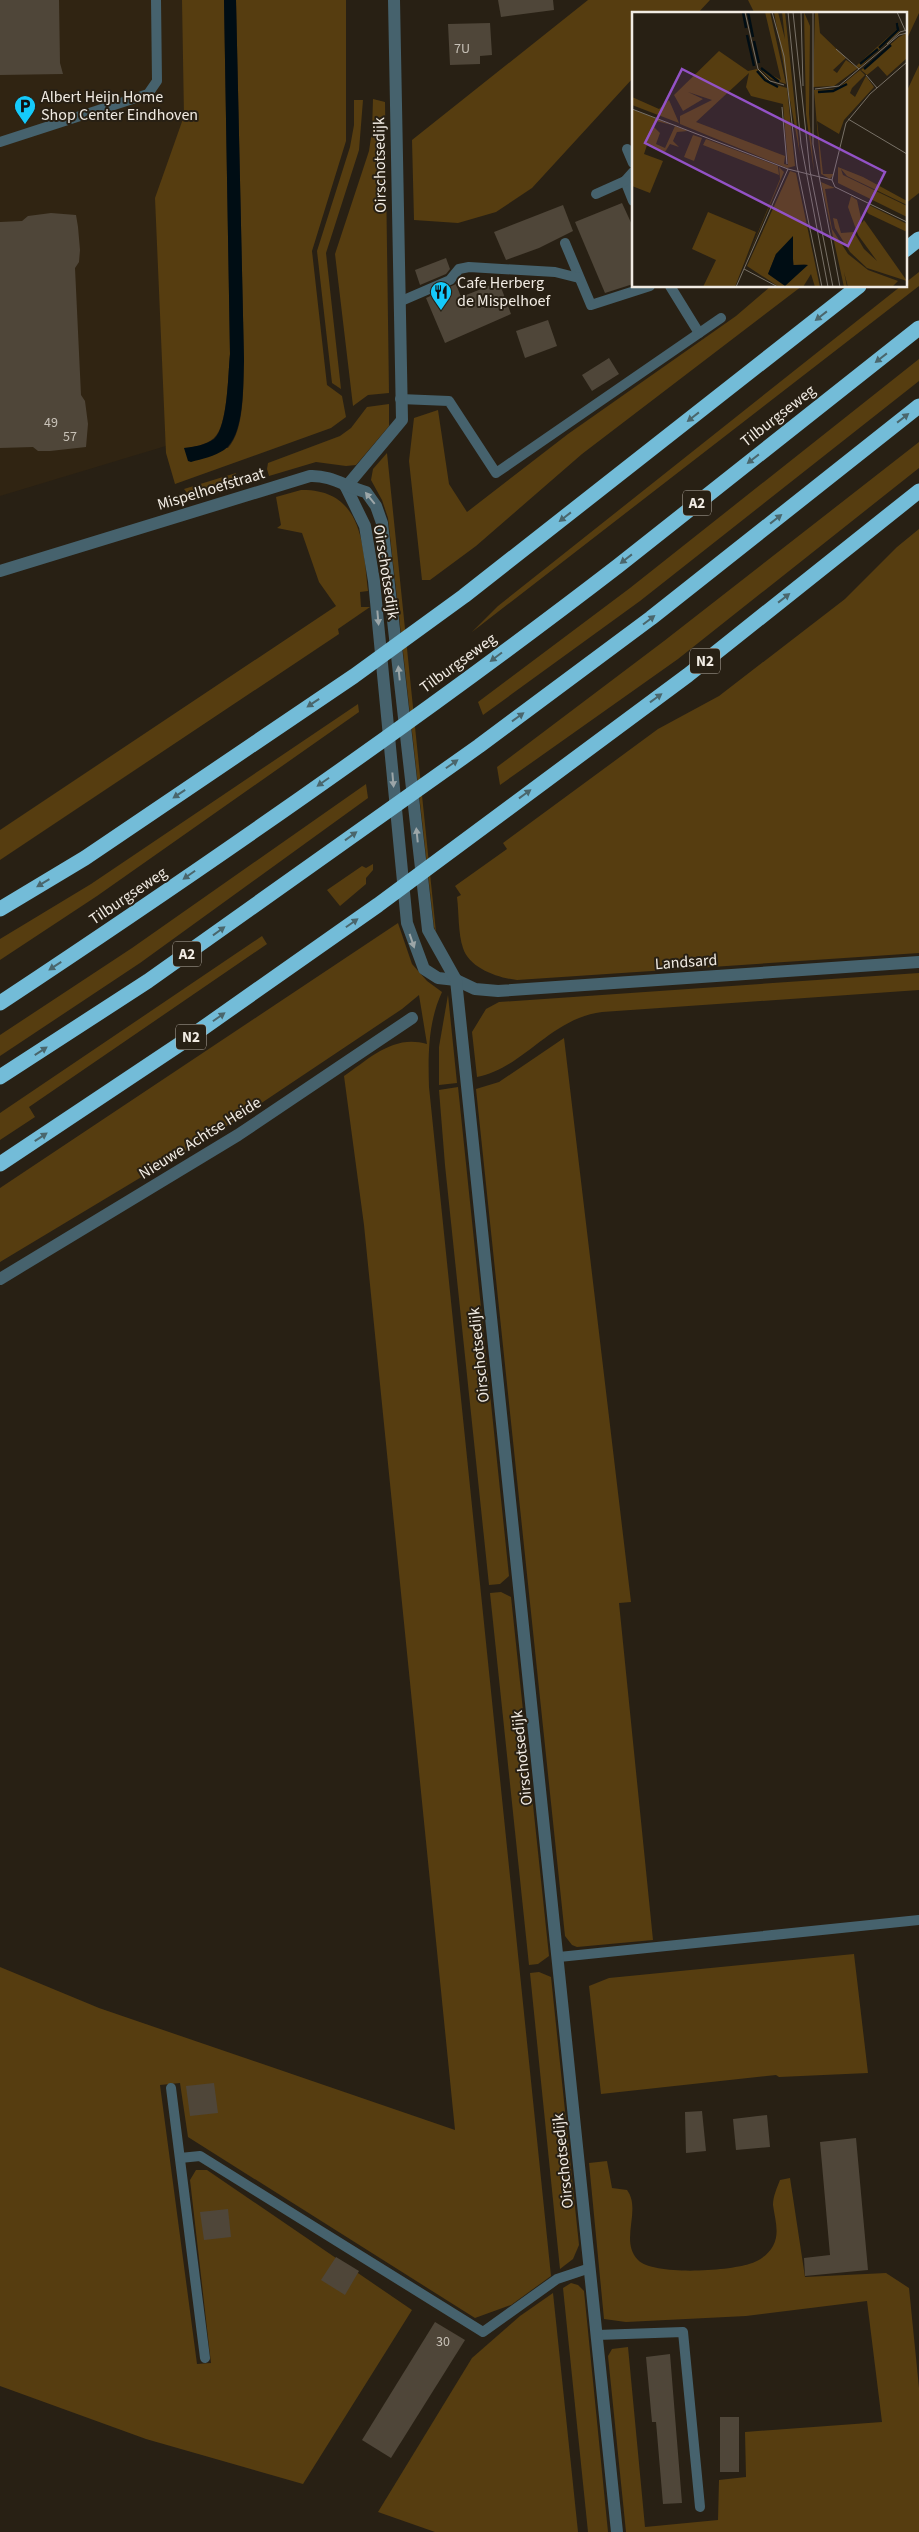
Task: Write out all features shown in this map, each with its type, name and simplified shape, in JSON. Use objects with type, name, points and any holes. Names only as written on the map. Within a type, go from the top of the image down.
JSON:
[{"type":"highway","points":[[906,249],[919,239]]},
{"type":"highway","points":[[0,909],[85,858],[354,676],[464,596],[856,288]]},
{"type":"highway","name":"Tilburgseweg","points":[[0,1003],[120,924],[363,754],[472,675],[616,567],[919,328]]},
{"type":"highway","name":"A2","points":[[0,1077],[148,981],[479,746],[651,618],[919,406]]},
{"type":"highway","name":"N2","points":[[0,1164],[186,1040],[378,905],[688,674],[919,491]]},
{"type":"street","name":"Oirschotsedijk","points":[[346,487],[402,420],[400,399],[394,0]]},
{"type":"street","name":"Mispelhoefstraat","points":[[0,571],[310,476],[325,476],[346,487]]},
{"type":"street","name":"Oirschotsedijk","points":[[346,487],[365,526],[374,580],[407,923],[424,969],[438,978],[456,980]]},
{"type":"street","name":"Oirschotsedijk","points":[[346,487],[366,492],[376,506],[382,523],[428,930],[456,980],[559,1957],[617,2532]]},
{"type":"street","name":"Landsard","points":[[456,980],[476,989],[498,991],[919,962]]},
{"type":"street","name":"Nieuwe Achtse Heide","points":[[0,1279],[238,1135],[412,1018]]},
{"type":"lane","points":[[0,142],[148,94],[157,81],[156,0]]},
{"type":"lane","points":[[627,149],[632,161]]},
{"type":"lane","points":[[596,194],[625,181],[632,173]]},
{"type":"lane","points":[[625,181],[632,198]]},
{"type":"lane","points":[[565,244],[591,305],[644,288]]},
{"type":"lane","points":[[399,302],[450,280],[459,269],[469,267],[555,272],[580,278]]},
{"type":"lane","points":[[671,288],[700,333]]},
{"type":"lane","points":[[400,399],[448,401],[496,472],[721,318]]},
{"type":"lane","points":[[559,1957],[919,1920]]},
{"type":"lane","points":[[171,2088],[205,2358]]},
{"type":"lane","points":[[180,2158],[200,2156],[484,2332],[557,2279],[590,2268]]},
{"type":"lane","points":[[597,2335],[683,2332],[700,2507]]},
{"type":"shaded area","points":[[0,0],[190,0],[199,436],[0,496]]},
{"type":"shaded area","points":[[182,0],[224,0],[230,354],[225,411],[219,432],[207,442],[184,449],[228,448],[238,430],[242,407],[244,361],[236,0],[346,0],[346,141],[312,251],[327,385],[342,396],[346,417],[331,428],[175,484],[166,453],[155,198],[184,116]]},
{"type":"shaded area","points":[[224,0],[236,0],[244,361],[243,396],[239,422],[231,443],[217,454],[191,462],[188,461],[184,448],[207,443],[219,433],[225,412],[228,386],[230,354]]},
{"type":"shaded area","points":[[588,0],[710,0],[699,12],[632,12],[632,79],[532,188],[496,212],[458,223],[414,220],[412,140]]},
{"type":"shaded area","points":[[748,0],[919,0],[919,13],[906,41],[906,12],[754,12]]},
{"type":"shaded area","points":[[919,65],[919,193],[906,203],[906,93]]},
{"type":"shaded area","points":[[373,99],[385,102],[389,393],[368,395],[353,406],[335,254],[369,151]]},
{"type":"shaded area","points":[[354,100],[363,100],[359,150],[326,253],[341,389],[332,383],[317,251],[350,147],[354,125]]},
{"type":"shaded area","points":[[919,272],[919,286],[472,632],[498,606],[898,288],[906,288],[906,282]]},
{"type":"shaded area","points":[[769,288],[799,288],[582,454],[476,546],[430,580],[422,580],[409,461],[414,418],[438,410],[449,484],[467,512],[568,434],[736,316]]},
{"type":"shaded area","points":[[919,359],[919,381],[640,601],[483,715],[478,702],[630,588]]},
{"type":"shaded area","points":[[389,404],[389,426],[356,465],[346,466],[316,462],[269,476],[268,463],[340,436],[351,428],[367,407]]},
{"type":"shaded area","points":[[919,442],[919,468],[678,659],[500,785],[497,767],[664,641]]},
{"type":"shaded area","points":[[387,453],[436,932],[388,518],[382,500],[371,480],[373,469]]},
{"type":"shaded area","points":[[236,473],[228,490],[201,498],[188,494],[184,489]]},
{"type":"shaded area","points":[[301,490],[321,492],[337,499],[348,509],[356,523],[364,556],[368,591],[360,592],[361,607],[370,607],[338,629],[339,634],[0,860],[0,830],[336,606],[319,582],[302,533],[277,528],[281,525],[276,497]]},
{"type":"shaded area","points":[[919,529],[919,953],[517,980],[485,971],[471,961],[466,955],[461,942],[457,897],[461,895],[455,886],[507,849],[503,843],[658,729],[719,696],[845,599],[897,547]]},
{"type":"shaded area","points":[[358,704],[359,712],[97,896],[0,960],[0,939],[91,884]]},
{"type":"shaded area","points":[[366,784],[368,798],[140,963],[0,1056],[0,1035],[132,948]]},
{"type":"shaded area","points":[[373,864],[373,870],[366,878],[366,884],[340,906],[327,890],[362,866],[366,868]]},
{"type":"shaded area","points":[[398,923],[412,964],[427,981],[442,992],[431,1027],[429,1087],[551,2276],[511,2305],[475,2318],[188,2137],[180,2083],[160,2085],[197,2364],[211,2363],[190,2180],[196,2170],[207,2170],[412,2310],[303,2484],[146,2439],[0,2386],[0,1967],[99,2008],[455,2130],[364,1225],[344,1076],[373,1055],[393,1045],[404,1042],[427,1044],[419,995],[402,1009],[233,1122],[0,1262],[0,1188]]},
{"type":"shaded area","points":[[262,936],[267,944],[29,1107],[35,1117],[0,1140],[0,1113]]},
{"type":"shaded area","points":[[919,973],[919,990],[602,1012],[583,1016],[552,1033],[509,1064],[494,1072],[477,1077],[472,1032],[486,1009],[499,1002]]},
{"type":"shaded area","points":[[448,995],[457,1083],[439,1085],[439,1047]]},
{"type":"shaded area","points":[[564,1038],[631,1602],[619,1603],[653,1940],[577,1947],[572,1945],[565,1936],[476,1089],[499,1082]]},
{"type":"shaded area","points":[[458,1087],[509,1576],[500,1584],[489,1585],[445,1165],[439,1090]]},
{"type":"shaded area","points":[[501,1592],[511,1597],[549,1956],[538,1964],[529,1965],[490,1593]]},
{"type":"shaded area","points":[[854,1954],[868,2073],[779,2077],[776,2075],[601,2094],[589,1986],[609,1978]]},
{"type":"shaded area","points":[[539,1972],[551,1977],[579,2245],[573,2259],[560,2269],[530,1973]]},
{"type":"shaded area","points":[[607,2161],[612,2188],[627,2190],[631,2198],[630,2244],[638,2260],[647,2265],[692,2271],[725,2269],[753,2263],[760,2259],[769,2252],[775,2241],[776,2226],[773,2205],[776,2189],[780,2180],[790,2178],[805,2277],[886,2273],[909,2288],[919,2388],[919,2532],[626,2532],[608,2356],[612,2349],[628,2347],[645,2527],[718,2520],[719,2480],[746,2477],[745,2432],[882,2422],[867,2301],[746,2316],[626,2322],[604,2319],[589,2163]]},
{"type":"shaded area","points":[[571,2283],[578,2285],[584,2291],[608,2532],[588,2532],[563,2288]]},
{"type":"shaded area","points":[[553,2293],[578,2532],[435,2532],[378,2512],[472,2358],[520,2316]]},
{"type":"building","points":[[0,0],[59,0],[60,63],[63,74],[0,75]]},
{"type":"building","points":[[498,0],[553,0],[554,10],[501,17]]},
{"type":"building","points":[[490,23],[492,55],[480,56],[480,64],[450,65],[448,24]]},
{"type":"building","points":[[622,203],[632,225],[632,284],[605,293],[575,222]]},
{"type":"building","points":[[563,205],[573,231],[539,248],[506,260],[494,232]]},
{"type":"building","points":[[51,213],[76,215],[78,227],[80,250],[79,262],[75,268],[81,395],[85,401],[88,424],[86,447],[50,451],[38,451],[33,447],[0,448],[0,222],[22,221],[28,216]]},
{"type":"building","points":[[446,258],[450,269],[446,274],[420,285],[415,270]]},
{"type":"building","points":[[499,282],[511,314],[445,343],[426,298],[456,284],[461,297]]},
{"type":"building","points":[[548,320],[557,346],[525,358],[516,331]]},
{"type":"building","points":[[609,358],[619,374],[592,391],[582,375]]},
{"type":"building","points":[[214,2083],[218,2113],[190,2116],[186,2086]]},
{"type":"building","points":[[702,2111],[706,2151],[686,2153],[685,2112]]},
{"type":"building","points":[[767,2115],[770,2147],[736,2150],[733,2119]]},
{"type":"building","points":[[856,2138],[868,2270],[805,2276],[804,2258],[830,2255],[820,2142]]},
{"type":"building","points":[[228,2209],[231,2237],[204,2240],[200,2212]]},
{"type":"building","points":[[336,2257],[359,2271],[345,2295],[321,2280]]},
{"type":"building","points":[[435,2322],[465,2340],[391,2458],[362,2440]]},
{"type":"building","points":[[670,2354],[682,2503],[663,2504],[656,2422],[652,2422],[646,2357]]},
{"type":"building","points":[[720,2417],[739,2417],[739,2472],[720,2472]]},
{"type":"place","name":"Albert Heijn Home Shop Center Eindhoven","points":[[25,125]]},
{"type":"place","name":"Cafe Herberg de Mispelhoef","points":[[441,311]]}]
